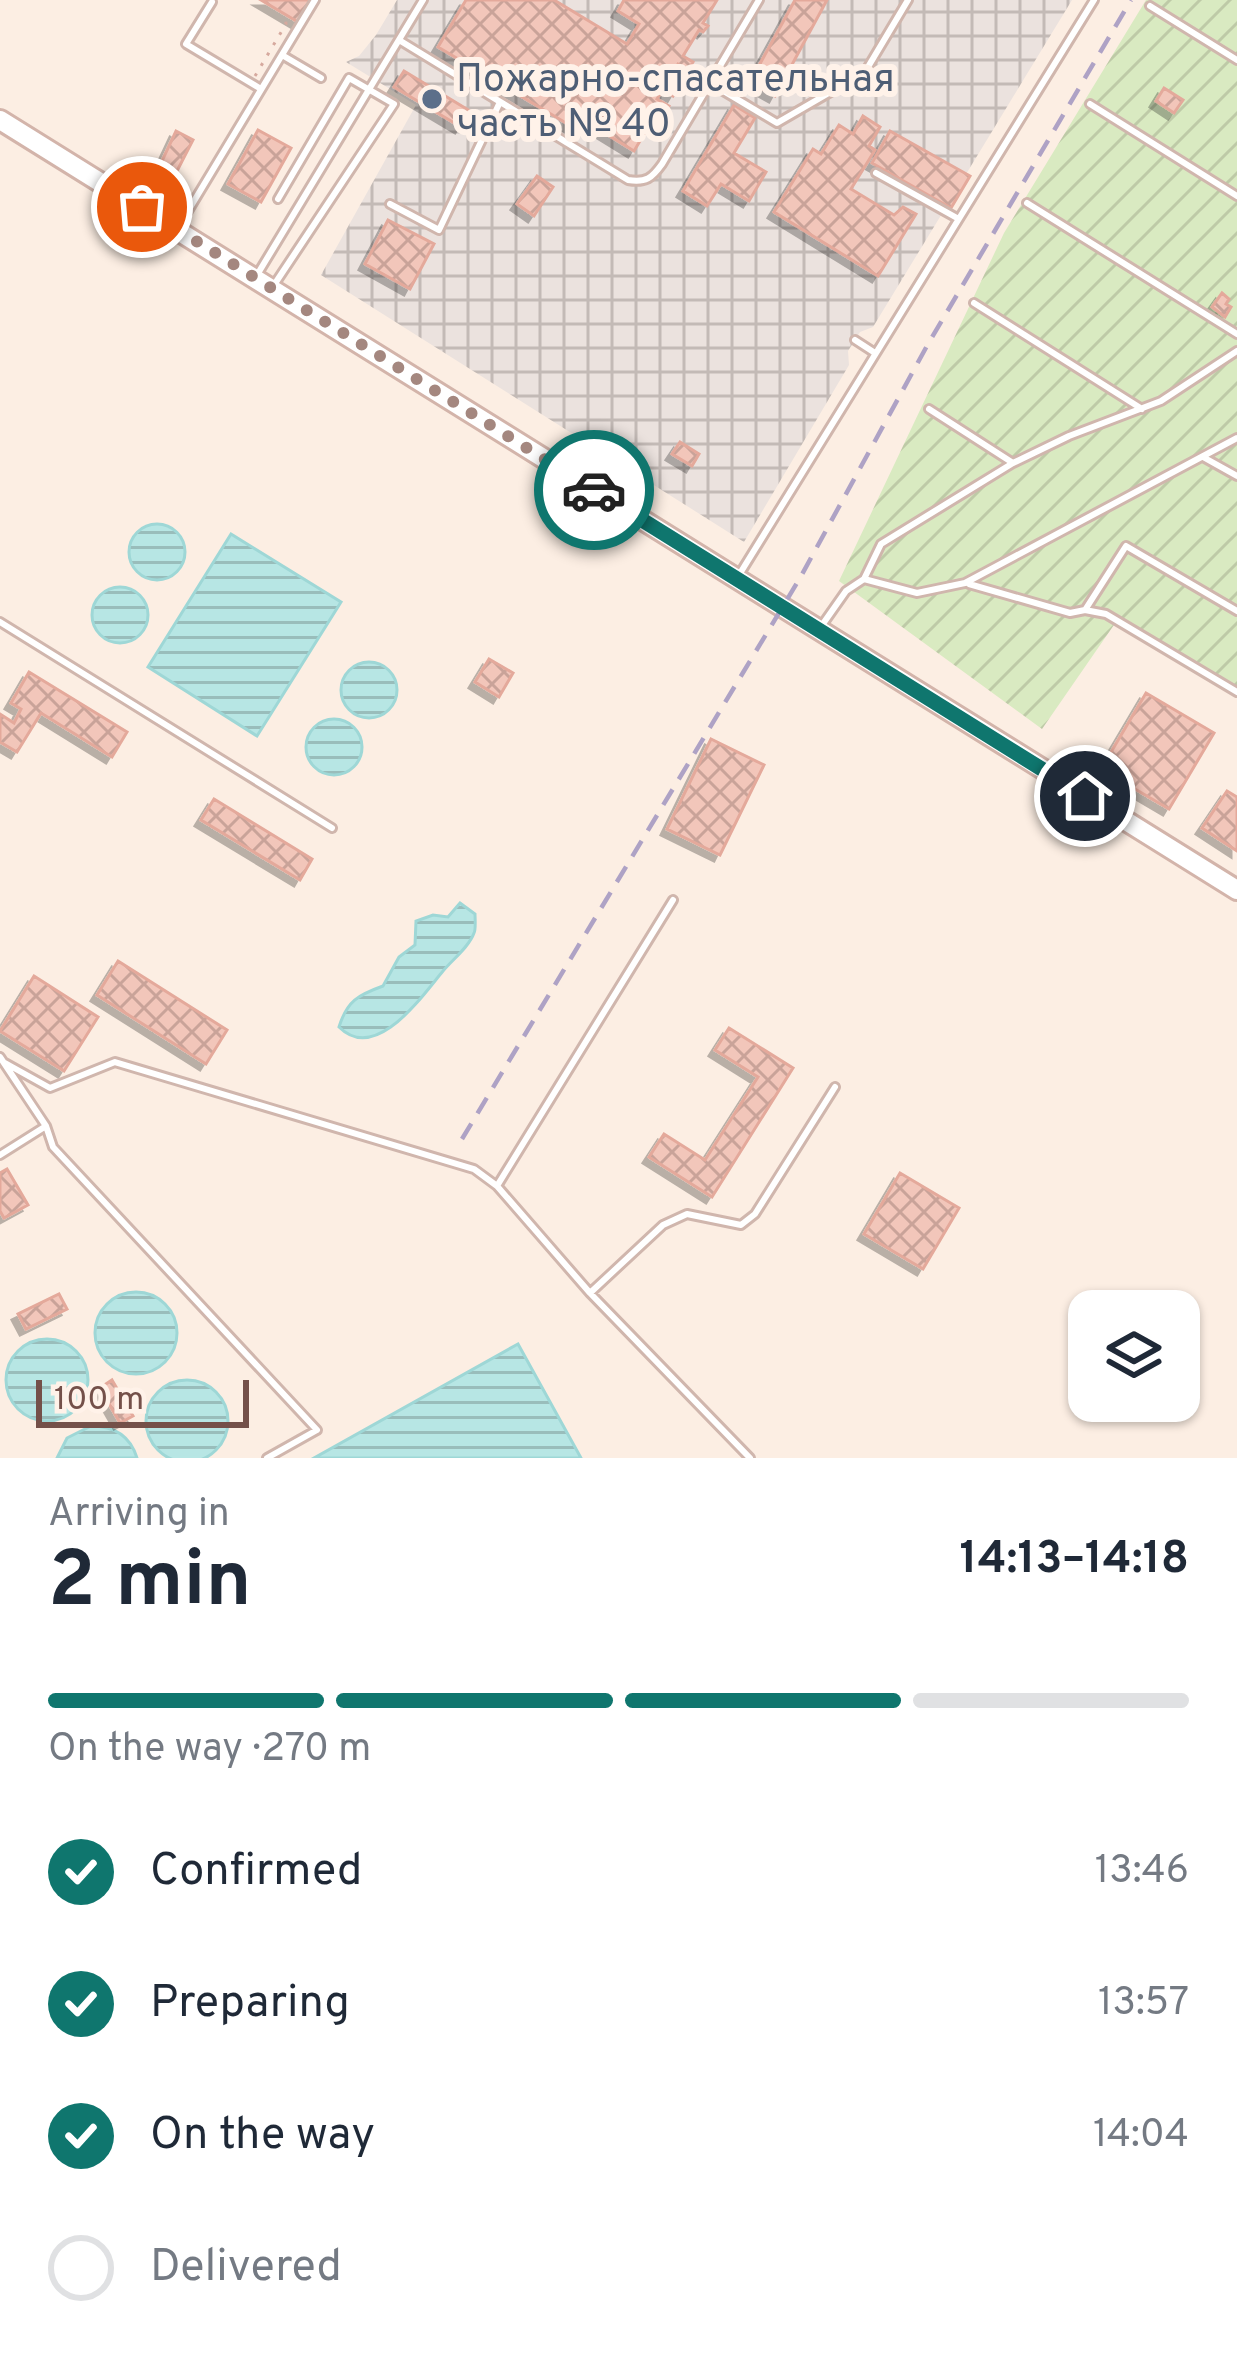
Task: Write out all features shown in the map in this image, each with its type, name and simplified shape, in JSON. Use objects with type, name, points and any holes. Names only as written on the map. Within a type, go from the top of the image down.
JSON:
[{"type":"street","points":[[0,120],[1237,890]]},
{"type":"lane","points":[[177,229],[315,0]]},
{"type":"lane","points":[[263,283],[368,89],[423,0]]},
{"type":"lane","points":[[399,40],[628,180],[641,182],[662,164],[759,0]]},
{"type":"lane","points":[[710,82],[777,123],[865,72],[908,0]]},
{"type":"lane","points":[[737,578],[1094,0]]},
{"type":"lane","points":[[212,2],[186,44],[261,89]]},
{"type":"lane","points":[[1150,7],[1237,60]]},
{"type":"lane","points":[[282,55],[321,78]]},
{"type":"lane","points":[[263,283],[394,104],[349,78],[278,199]]},
{"type":"lane","points":[[390,204],[440,230],[500,102]]},
{"type":"lane","points":[[1090,104],[1237,196]]},
{"type":"lane","points":[[876,173],[958,218]]},
{"type":"lane","points":[[1027,203],[1237,334]]},
{"type":"lane","points":[[974,303],[1142,409]]},
{"type":"lane","points":[[855,340],[875,353]]},
{"type":"lane","points":[[819,630],[846,591],[864,579],[881,544],[1013,464],[1069,436],[1161,401],[1237,351]]},
{"type":"lane","points":[[929,409],[1013,464]]},
{"type":"lane","points":[[864,579],[916,593],[965,583],[1237,439]]},
{"type":"lane","points":[[1204,457],[1237,476]]},
{"type":"lane","points":[[1085,610],[1126,545],[1237,611]]},
{"type":"lane","points":[[965,583],[1070,613],[1106,614],[1237,692]]},
{"type":"lane","points":[[0,622],[332,828]]},
{"type":"lane","points":[[497,1186],[674,900]]},
{"type":"lane","points":[[2,1060],[50,1088],[115,1062],[474,1169],[497,1186],[590,1293],[750,1458]]},
{"type":"lane","points":[[2,1060],[46,1126],[53,1147],[317,1430],[267,1458]]},
{"type":"lane","points":[[590,1293],[663,1225],[687,1214],[741,1225],[755,1214],[835,1088]]},
{"type":"lane","points":[[0,1155],[46,1126]]},
{"type":"path","points":[[251,83],[286,24],[285,14]]},
{"type":"shaded area","points":[[397,0],[1072,0],[873,327],[860,332],[848,351],[849,365],[744,542],[321,275],[416,105],[346,62],[359,56]]},
{"type":"green space","points":[[1146,0],[1237,0],[1237,695],[1116,622],[1042,729],[839,581],[1004,233]]},
{"type":"water","points":[[157,524],[177,532],[185,552],[177,572],[157,580],[137,572],[129,552],[137,532]]},
{"type":"water","points":[[231,534],[341,602],[257,736],[148,667]]},
{"type":"water","points":[[120,587],[140,595],[148,615],[140,635],[120,643],[100,635],[92,615],[100,595]]},
{"type":"water","points":[[369,662],[389,670],[397,690],[389,710],[369,718],[349,710],[341,690],[349,670]]},
{"type":"water","points":[[334,719],[354,727],[362,747],[354,767],[334,775],[314,767],[306,747],[314,727]]},
{"type":"water","points":[[460,903],[475,914],[472,938],[411,1009],[383,1032],[368,1037],[353,1036],[339,1027],[350,1005],[383,986],[399,957],[415,945],[416,921],[433,915],[448,917]]},
{"type":"water","points":[[136,1292],[165,1304],[177,1333],[165,1362],[136,1374],[107,1362],[95,1333],[107,1304]]},
{"type":"water","points":[[47,1339],[76,1351],[88,1380],[76,1409],[47,1421],[18,1409],[6,1380],[18,1351]]},
{"type":"water","points":[[518,1344],[581,1458],[314,1458]]},
{"type":"water","points":[[171,1383],[203,1383],[225,1405],[225,1437],[204,1458],[170,1458],[149,1437],[149,1405]]},
{"type":"water","points":[[91,1426],[120,1433],[137,1458],[57,1458],[67,1438]]},
{"type":"building","points":[[261,0],[307,0],[310,2],[298,22]]},
{"type":"building","points":[[466,0],[554,0],[627,44],[639,24],[618,11],[624,0],[717,0],[703,23],[708,26],[699,30],[683,56],[693,62],[688,70],[678,64],[674,71],[684,77],[673,96],[663,89],[657,99],[669,106],[661,120],[649,112],[640,127],[646,131],[634,151],[582,119],[576,129],[438,47]]},
{"type":"building","points":[[795,0],[827,0],[775,96],[750,82]]},
{"type":"building","name":"Пожарно-спасательная часть № 40","points":[[404,71],[470,111],[461,127],[394,87]]},
{"type":"building","points":[[1164,88],[1183,100],[1174,113],[1156,101]]},
{"type":"building","points":[[734,105],[755,118],[734,153],[766,172],[749,201],[721,184],[707,206],[683,191]]},
{"type":"building","points":[[863,116],[880,127],[869,146],[875,150],[851,189],[894,215],[903,207],[916,214],[878,276],[774,212],[813,149],[821,154],[839,125],[853,134]]},
{"type":"building","points":[[258,130],[291,148],[261,202],[228,184]]},
{"type":"building","points":[[176,131],[193,140],[177,171],[161,163]]},
{"type":"building","points":[[890,131],[970,176],[951,208],[872,163]]},
{"type":"building","points":[[537,176],[553,187],[534,216],[517,204]]},
{"type":"building","points":[[388,220],[434,244],[410,289],[365,264]]},
{"type":"building","points":[[1222,293],[1231,307],[1225,317],[1212,307]]},
{"type":"building","points":[[680,442],[699,454],[692,466],[672,454]]},
{"type":"building","points":[[489,659],[513,673],[499,697],[475,682]]},
{"type":"building","points":[[29,672],[127,732],[112,757],[41,713],[17,752],[0,742],[0,714],[14,723],[21,709],[11,703]]},
{"type":"building","points":[[1146,693],[1214,733],[1169,809],[1101,769]]},
{"type":"building","points":[[711,739],[764,765],[720,855],[667,829]]},
{"type":"building","points":[[1227,791],[1237,797],[1237,851],[1202,828]]},
{"type":"building","points":[[214,799],[312,859],[300,880],[201,820]]},
{"type":"building","points":[[118,961],[227,1030],[206,1064],[97,995]]},
{"type":"building","points":[[34,976],[98,1017],[64,1071],[0,1031]]},
{"type":"building","points":[[729,1028],[793,1068],[712,1197],[649,1157],[664,1134],[705,1160],[758,1077],[715,1050]]},
{"type":"building","points":[[7,1169],[28,1205],[4,1218],[0,1173]]},
{"type":"building","points":[[900,1173],[959,1208],[923,1269],[864,1234]]},
{"type":"building","points":[[59,1294],[67,1309],[26,1329],[18,1314]]},
{"type":"building","points":[[112,1380],[133,1416],[120,1423],[100,1388]]},
{"type":"railway","points":[[462,1139],[800,578],[928,344],[1131,0]]},
{"type":"way so far","points":[[142,207],[594,490]]},
{"type":"place","name":"Пожарно-спасательная часть № 40","points":[[432,99]]},
{"type":"route","points":[[594,490],[1085,796]]}]
